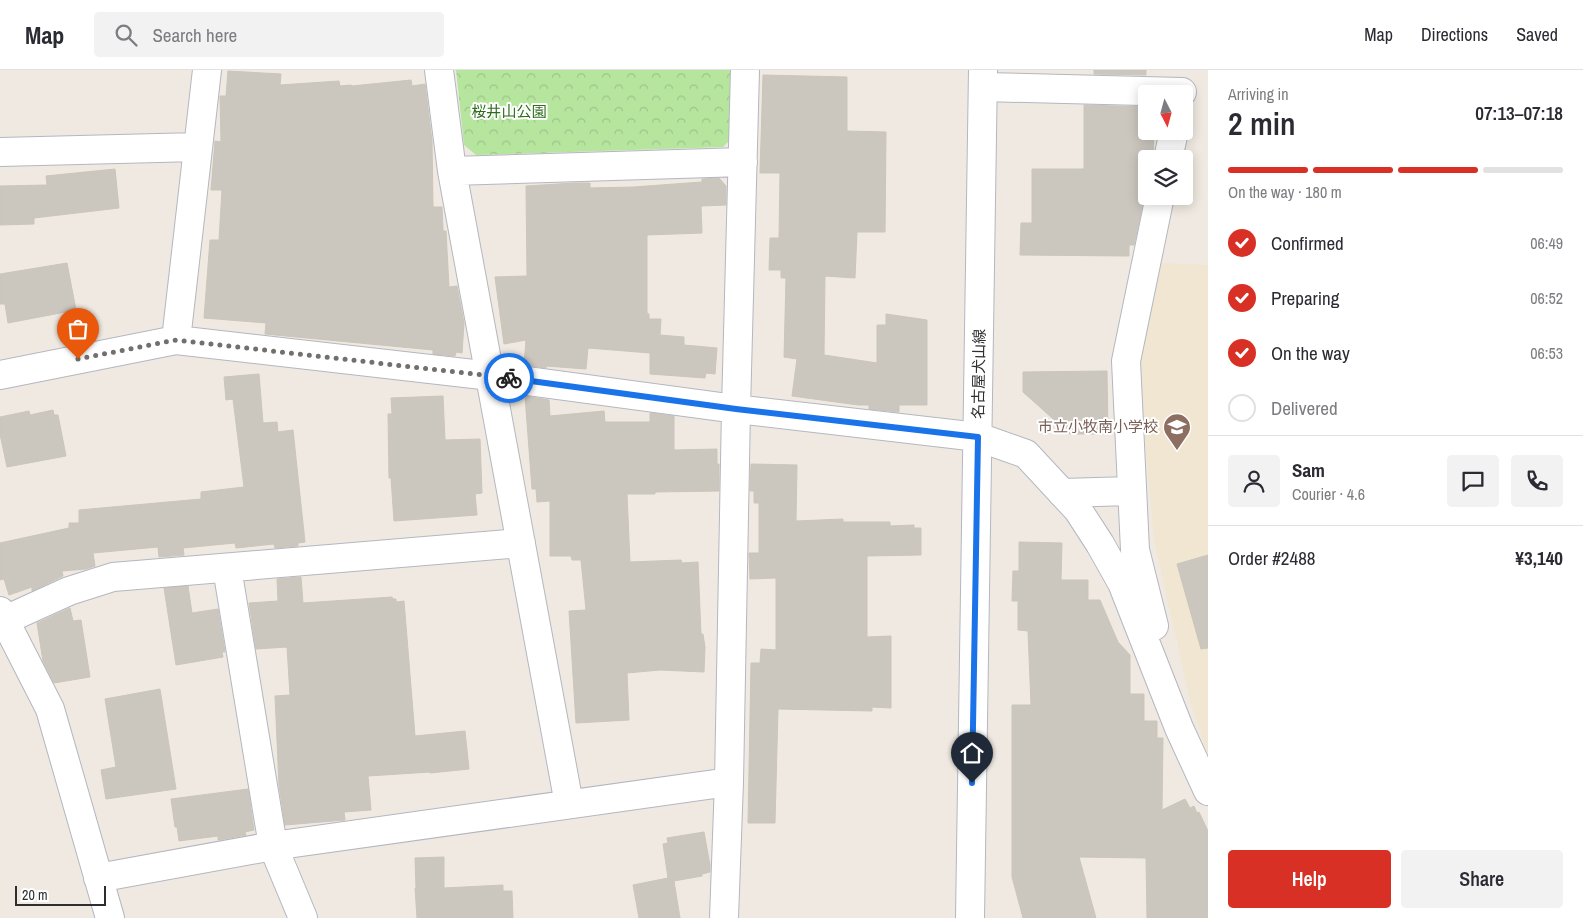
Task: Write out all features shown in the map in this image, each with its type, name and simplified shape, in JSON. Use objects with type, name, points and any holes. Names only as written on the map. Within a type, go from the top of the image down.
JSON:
[{"type":"street","points":[[176,340],[207,70]]},
{"type":"street","points":[[439,70],[452,171],[569,804]]},
{"type":"street","points":[[724,918],[729,782],[745,70]]},
{"type":"street","points":[[983,79],[1184,85]]},
{"type":"street","name":"名古屋犬山線","points":[[970,918],[983,79]]},
{"type":"street","points":[[0,152],[198,147]]},
{"type":"street","points":[[452,171],[743,162]]},
{"type":"street","points":[[1158,205],[1126,361],[1131,491],[1135,550],[1179,728]]},
{"type":"street","points":[[0,375],[176,340],[491,376],[736,409],[978,437],[1026,454],[1082,517],[1100,544],[1122,583],[1179,728],[1208,791]]},
{"type":"street","points":[[1062,493],[1131,491]]},
{"type":"street","points":[[110,918],[50,709],[2,615],[113,577],[521,543]]},
{"type":"street","points":[[227,568],[274,846],[302,918]]},
{"type":"street","points":[[98,878],[274,846],[729,782]]},
{"type":"shaded area","name":"市立小牧南小学校","points":[[1160,263],[1208,265],[1208,755],[1191,704],[1154,540],[1138,361]]},
{"type":"green space","name":"桜井山公園","points":[[456,70],[733,70],[732,138],[723,147],[476,155],[464,145]]},
{"type":"building","points":[[1094,70],[1146,70],[1146,75],[1094,74]]},
{"type":"building","points":[[228,71],[281,74],[280,85],[339,81],[340,86],[352,86],[411,80],[412,86],[425,84],[432,141],[433,207],[442,207],[443,231],[446,231],[449,287],[457,286],[464,323],[462,353],[456,352],[455,356],[433,354],[433,350],[265,334],[266,323],[204,318],[210,240],[219,240],[222,190],[211,190],[215,141],[221,142],[220,96],[226,96]]},
{"type":"building","points":[[763,75],[847,77],[847,131],[886,132],[885,232],[857,232],[855,278],[825,276],[824,355],[877,363],[877,325],[886,325],[886,314],[927,320],[927,405],[899,405],[899,412],[869,409],[869,405],[792,396],[797,359],[784,357],[786,278],[781,278],[781,270],[769,270],[770,238],[779,238],[780,173],[760,173]]},
{"type":"building","points":[[1084,105],[1138,107],[1138,140],[1154,140],[1153,150],[1138,150],[1138,205],[1143,205],[1134,245],[1129,245],[1129,256],[1020,255],[1021,223],[1032,223],[1032,169],[1084,169]]},
{"type":"building","points":[[115,169],[119,208],[34,218],[34,224],[0,225],[0,186],[47,185],[46,176]]},
{"type":"building","points":[[719,178],[726,186],[726,205],[701,206],[702,233],[647,235],[647,313],[649,314],[649,319],[661,319],[660,335],[684,337],[684,345],[717,348],[715,374],[706,373],[705,378],[650,374],[650,353],[588,348],[586,369],[546,366],[546,368],[524,365],[526,340],[504,344],[495,277],[527,276],[526,186],[590,183],[590,188],[633,187],[702,182],[702,179]]},
{"type":"building","points":[[67,263],[76,310],[8,323],[5,304],[0,304],[0,274]]},
{"type":"building","points":[[1107,371],[1108,434],[1070,434],[1023,392],[1023,372]]},
{"type":"building","points":[[259,374],[263,423],[277,422],[278,432],[293,430],[305,542],[298,543],[298,546],[275,548],[274,544],[236,548],[235,543],[183,548],[184,555],[159,557],[158,547],[93,553],[95,566],[86,569],[62,571],[63,576],[32,591],[32,587],[9,595],[4,579],[0,580],[0,543],[69,528],[69,523],[79,523],[79,510],[201,499],[201,492],[244,487],[233,399],[226,400],[224,377]]},
{"type":"building","points":[[443,396],[445,440],[480,439],[482,493],[475,494],[477,515],[394,521],[391,478],[389,478],[388,414],[392,414],[391,398]]},
{"type":"building","points":[[525,396],[549,400],[550,416],[604,411],[605,422],[650,422],[650,413],[674,416],[674,450],[717,449],[719,491],[627,494],[630,562],[681,560],[682,563],[698,562],[701,634],[703,634],[705,647],[704,672],[660,670],[627,673],[629,720],[576,723],[569,611],[586,610],[581,560],[572,560],[571,556],[550,556],[550,501],[537,502],[536,489],[532,489]]},
{"type":"building","points":[[53,410],[54,415],[58,415],[66,456],[7,467],[0,434],[0,417],[29,411],[30,415]]},
{"type":"building","points":[[751,464],[797,465],[796,521],[843,519],[843,522],[890,522],[890,526],[914,525],[914,528],[921,528],[921,555],[867,556],[867,637],[891,636],[891,708],[872,707],[872,711],[778,709],[775,823],[748,823],[751,663],[760,663],[761,649],[776,650],[776,578],[750,579],[749,553],[759,553],[759,503],[754,503],[754,491],[750,491]]},
{"type":"building","points":[[1019,542],[1062,543],[1061,580],[1088,580],[1088,600],[1100,600],[1118,642],[1130,655],[1130,694],[1144,694],[1144,721],[1157,721],[1157,738],[1163,738],[1162,810],[1185,799],[1190,808],[1194,806],[1197,813],[1199,812],[1208,831],[1208,918],[1147,918],[1146,858],[1079,857],[1096,918],[1023,918],[1012,877],[1012,705],[1031,705],[1028,631],[1018,630],[1018,601],[1012,601],[1013,571],[1019,571]]},
{"type":"building","points":[[1208,555],[1208,648],[1201,649],[1177,564]]},
{"type":"building","points":[[301,577],[303,603],[392,597],[396,599],[396,602],[404,601],[415,736],[465,731],[469,769],[368,776],[371,810],[344,812],[345,820],[285,825],[279,785],[275,696],[290,695],[287,647],[256,649],[249,603],[278,601],[277,579]]},
{"type":"building","points":[[188,586],[192,613],[218,609],[225,652],[222,652],[223,657],[176,665],[164,588]]},
{"type":"building","points":[[70,608],[73,621],[81,620],[90,677],[54,683],[43,661],[37,623]]},
{"type":"building","points":[[160,689],[176,789],[106,799],[101,770],[116,767],[105,699]]},
{"type":"building","points":[[248,789],[254,830],[245,832],[246,835],[218,840],[218,836],[179,841],[171,799]]},
{"type":"building","points":[[704,832],[710,872],[702,874],[702,876],[674,881],[680,918],[639,918],[633,885],[668,878],[663,844],[668,843],[667,838]]},
{"type":"building","points":[[444,857],[444,888],[503,885],[503,891],[512,891],[513,918],[417,918],[415,858]]},
{"type":"way so far","points":[[78,359],[176,340],[509,378]]},
{"type":"place","name":"市立小牧南小学校","points":[[1177,451]]},
{"type":"route","points":[[509,378],[736,409],[978,437],[972,783]]}]
